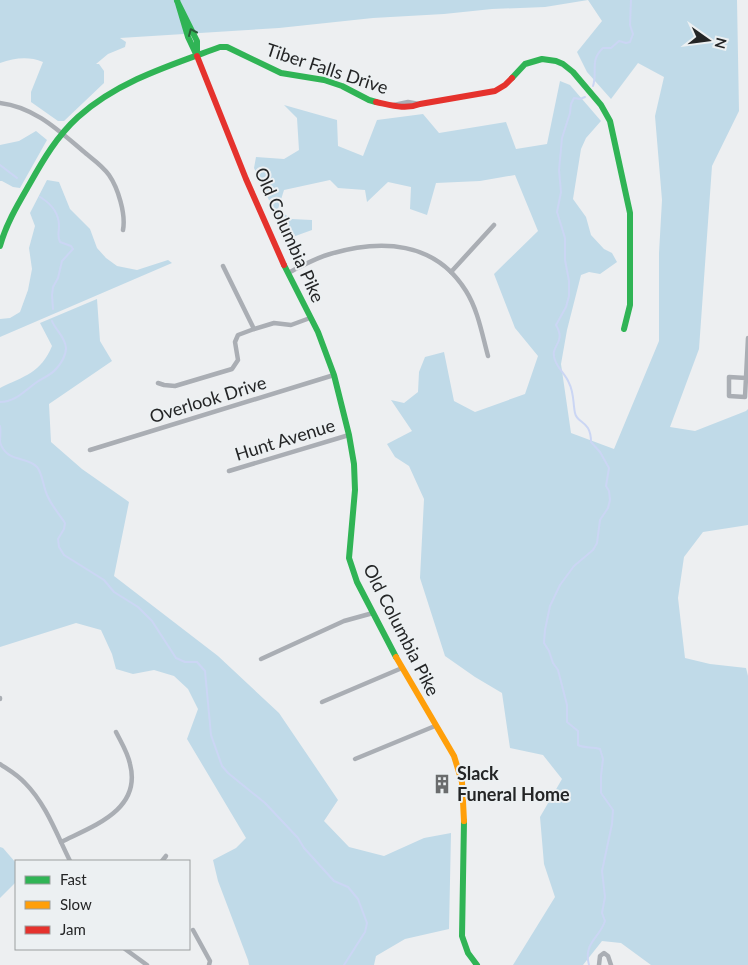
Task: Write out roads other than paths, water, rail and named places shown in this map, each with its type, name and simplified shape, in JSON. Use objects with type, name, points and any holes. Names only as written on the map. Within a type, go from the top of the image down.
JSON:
[{"type":"street","name":"Old Columbia Pike","points":[[177,1],[188,37],[198,56],[246,179],[323,345],[334,375],[353,457],[355,483],[349,558],[357,582],[402,668],[458,764],[464,785],[462,936],[468,953],[477,965]]},
{"type":"street","name":"Tiber Falls Drive","points":[[0,246],[6,229],[20,202],[49,152],[62,134],[80,115],[114,90],[142,76],[220,47],[227,47],[281,73],[324,80],[342,86],[369,100],[408,108],[420,104],[495,91],[505,85],[521,67],[536,60],[556,61],[572,72],[600,105],[610,121],[630,213],[630,305],[624,329]]},
{"type":"street","points":[[0,104],[29,111],[50,124],[104,169],[123,211],[123,230]]},
{"type":"street","points":[[451,272],[494,225]]},
{"type":"street","points":[[288,273],[330,254],[377,245],[402,247],[427,255],[451,272],[466,291],[472,302],[488,356]]},
{"type":"street","points":[[222,266],[254,328]]},
{"type":"street","points":[[158,383],[175,386],[232,368],[238,360],[235,342],[238,335],[254,328],[274,323],[291,325],[310,318]]},
{"type":"street","points":[[746,378],[729,377],[728,396],[746,397],[748,338]]},
{"type":"street","name":"Overlook Drive","points":[[90,450],[334,375]]},
{"type":"street","name":"Hunt Avenue","points":[[230,471],[349,435]]},
{"type":"street","points":[[261,659],[344,620],[373,612]]},
{"type":"street","points":[[322,702],[402,668]]},
{"type":"street","points":[[355,759],[435,726]]},
{"type":"street","points":[[61,842],[109,817],[122,806],[126,799],[130,790],[132,773],[128,757],[116,732]]},
{"type":"street","points":[[0,764],[24,782],[34,793],[70,860]]},
{"type":"street","points":[[163,860],[166,856]]},
{"type":"street","points":[[193,930],[210,961],[209,965]]},
{"type":"street","points":[[126,950],[147,965]]},
{"type":"street","points":[[599,965],[600,956],[603,953],[608,956],[611,965]]},
{"type":"waterway","points":[[593,86],[596,57],[603,48],[611,48],[619,41],[630,42],[633,34],[630,25],[631,0]]},
{"type":"waterway","points":[[585,97],[580,99],[574,98],[562,138],[559,170],[561,192],[557,212],[565,238],[565,260],[569,281],[569,296],[566,307],[556,325],[560,336],[554,355],[556,363],[571,387],[576,417],[589,430],[591,442],[600,452],[609,468],[606,486],[609,491],[610,500],[608,508],[600,520],[597,543],[593,550],[574,566],[560,585],[550,606],[544,643],[558,670],[567,705],[567,722],[578,731],[578,745],[600,749],[603,759],[601,793],[613,810],[612,824],[602,871],[605,897],[602,913],[605,921],[588,951],[589,965]]},
{"type":"waterway","points":[[0,165],[17,178]]},
{"type":"waterway","points":[[40,197],[56,213],[59,221],[58,236],[60,242],[71,246],[73,249],[62,261],[58,278],[53,287],[53,309]]},
{"type":"waterway","points":[[0,402],[11,400],[20,395],[58,367],[66,348],[62,337],[52,321]]},
{"type":"waterway","points":[[0,426],[0,442],[3,449],[12,456],[28,461],[39,470],[46,493],[65,523],[58,539],[59,547],[64,555],[104,580],[114,592],[138,607],[152,621],[176,658],[185,662],[197,662],[205,671],[211,735],[222,766],[265,803],[298,838],[304,848],[334,881],[348,887],[358,899],[367,923],[365,932],[344,965]]},
{"type":"place","name":"Slack Funeral Home","points":[[442,784]]}]
